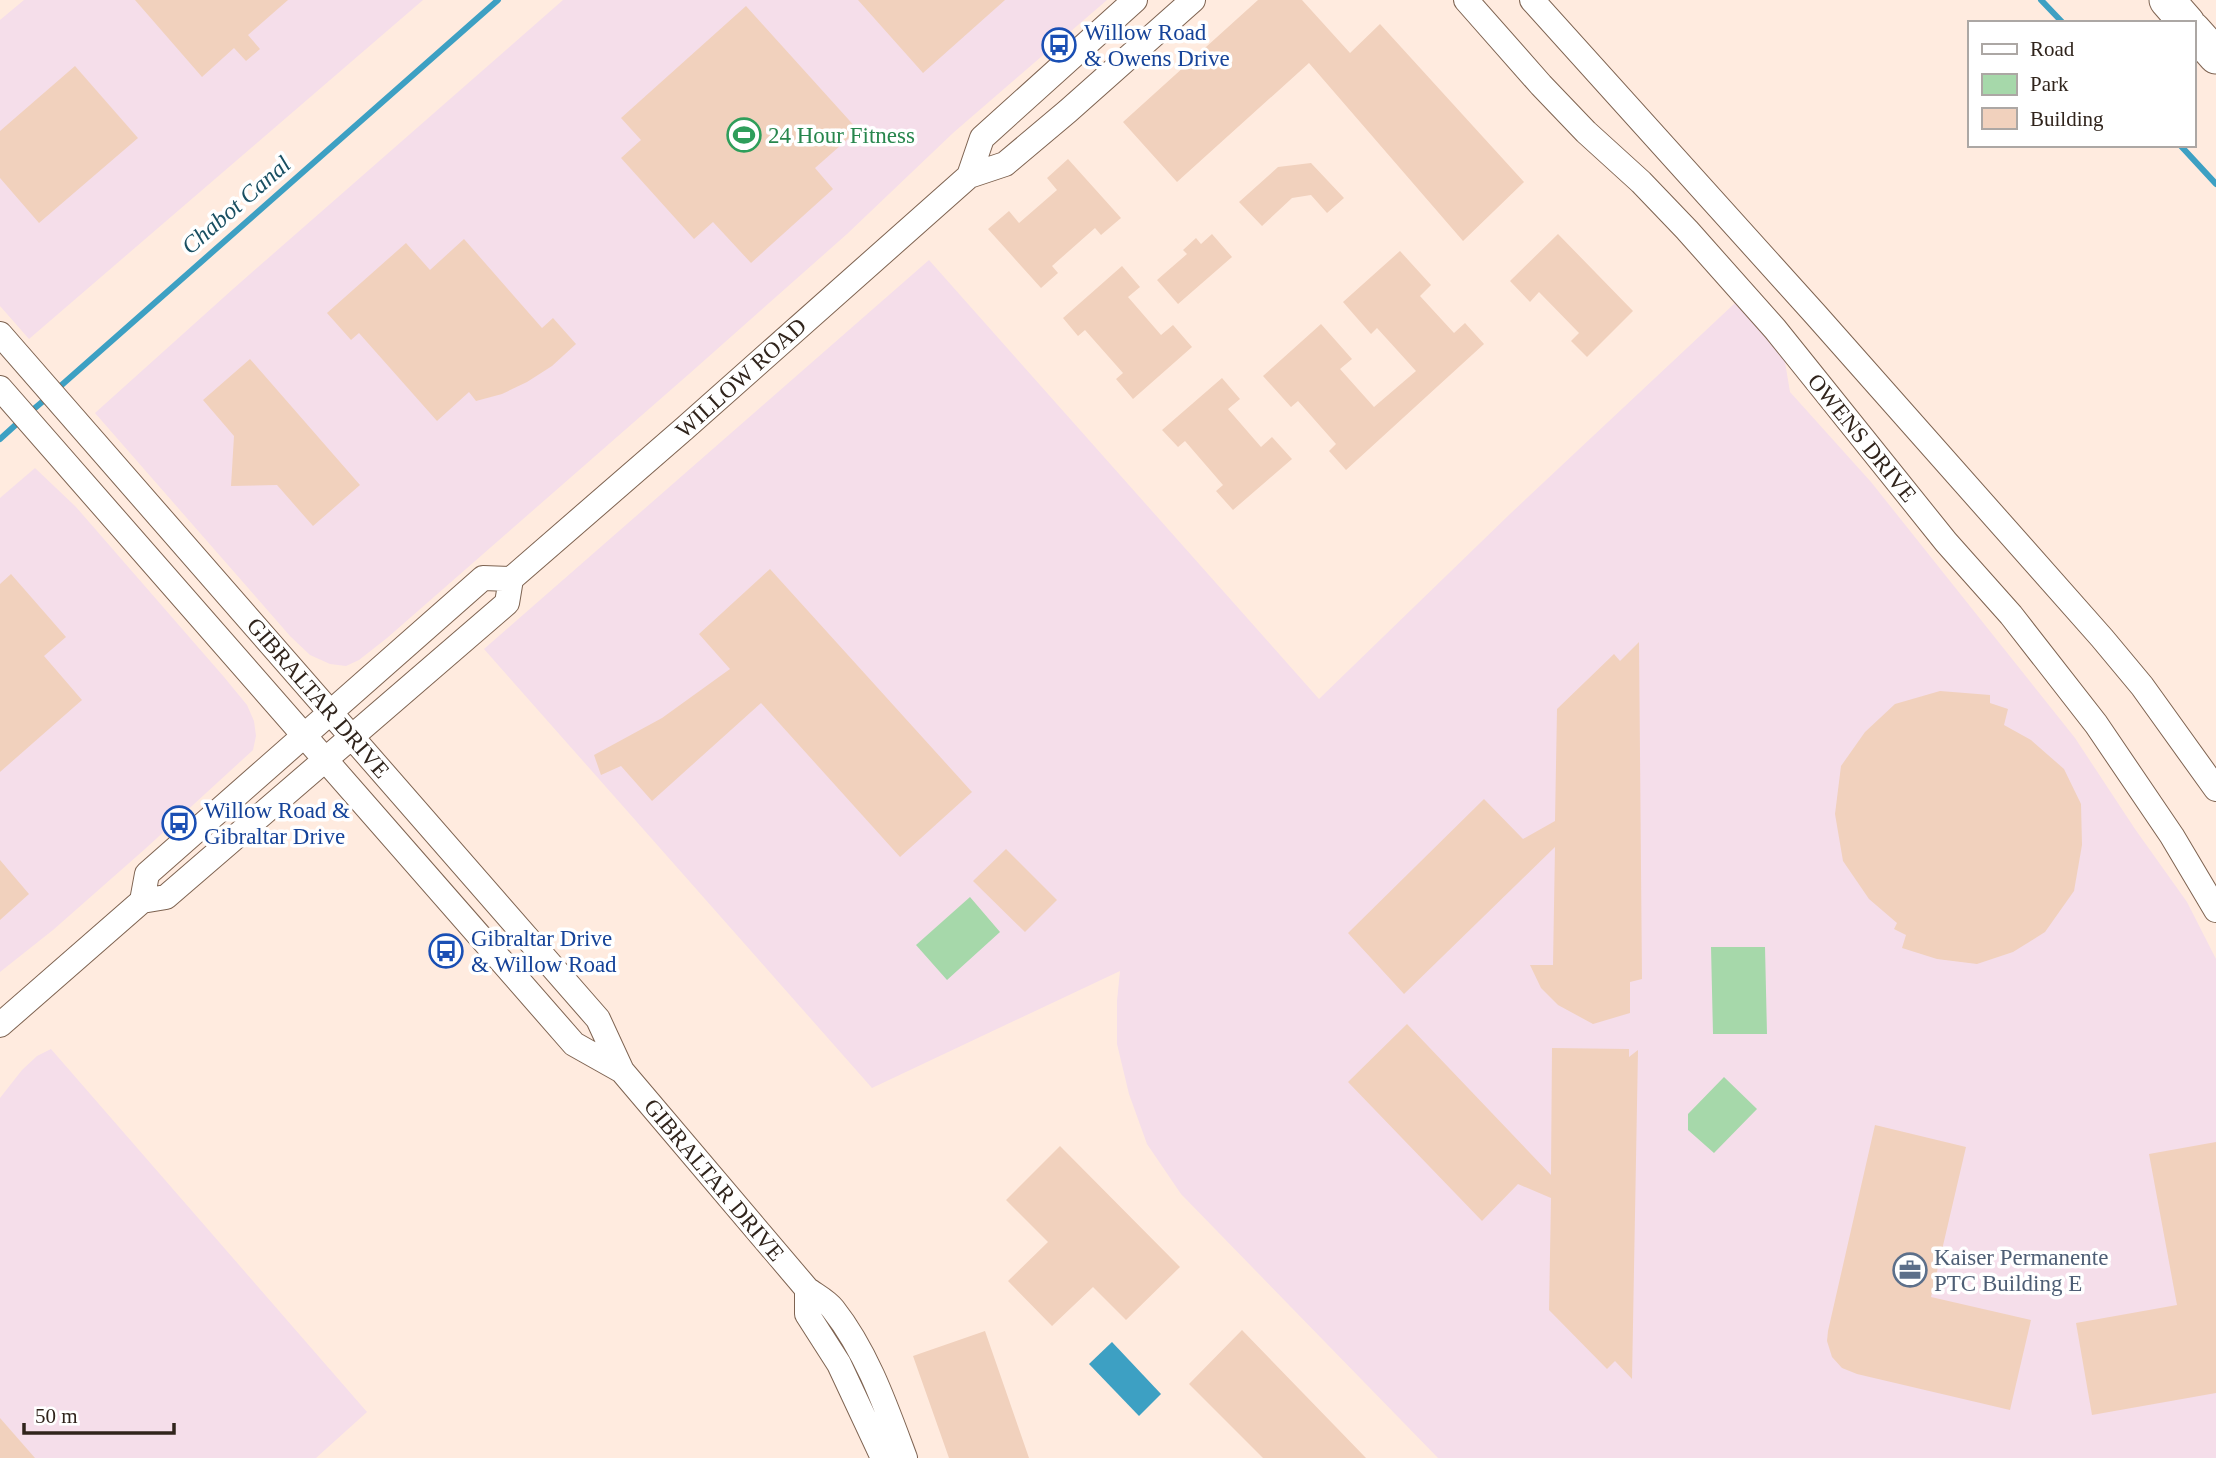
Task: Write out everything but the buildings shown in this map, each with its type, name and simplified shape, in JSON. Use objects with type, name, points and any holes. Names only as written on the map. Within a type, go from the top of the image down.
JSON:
[{"type":"highway","points":[[2167,0],[2185,21]]},
{"type":"highway","points":[[2195,32],[2216,56]]},
{"type":"street","name":"WILLOW ROAD","points":[[969,176],[982,138],[1135,0]]},
{"type":"street","name":"WILLOW ROAD","points":[[0,1025],[142,901],[166,897],[507,603],[511,579],[969,176],[1005,164],[1192,0]]},
{"type":"street","name":"OWENS DRIVE","points":[[1466,0],[1586,132],[1687,230],[1774,329],[1946,542],[2011,615],[2096,724],[2172,835],[2216,910]]},
{"type":"street","name":"OWENS DRIVE","points":[[1532,0],[2102,638],[2142,686],[2216,789]]},
{"type":"street","name":"GIBRALTAR DRIVE","points":[[0,334],[598,1020],[622,1071],[807,1289],[832,1306],[864,1359],[905,1458]]},
{"type":"street","name":"GIBRALTAR DRIVE","points":[[1,389],[574,1044],[622,1071]]},
{"type":"street","points":[[142,901],[147,874],[484,578],[511,579]]},
{"type":"street","points":[[807,1289],[807,1314],[839,1364],[883,1458]]},
{"type":"shaded area","points":[[24,0],[423,0],[29,339],[0,306],[0,20]]},
{"type":"shaded area","points":[[563,0],[1107,0],[953,133],[847,234],[387,638],[359,660],[346,666],[330,664],[310,655],[290,636],[95,413]]},
{"type":"shaded area","points":[[929,260],[1319,699],[1511,513],[1735,303],[1784,356],[1790,392],[1871,482],[2075,738],[2187,902],[2216,959],[2216,1458],[1438,1458],[1181,1194],[1147,1144],[1129,1094],[1117,1044],[1120,971],[872,1088],[484,649]]},
{"type":"shaded area","points":[[35,468],[76,507],[224,677],[247,705],[254,721],[256,736],[253,750],[53,930],[0,972],[0,498]]},
{"type":"shaded area","points":[[51,1049],[367,1412],[316,1458],[0,1458],[0,1098],[22,1070],[37,1056]]},
{"type":"green space","points":[[970,897],[1000,932],[947,980],[916,945]]},
{"type":"green space","points":[[1711,947],[1765,947],[1767,1034],[1713,1034]]},
{"type":"green space","points":[[1724,1077],[1757,1109],[1714,1153],[1688,1130],[1688,1114]]},
{"type":"water","points":[[1112,1342],[1161,1394],[1139,1416],[1089,1364]]},
{"type":"waterway","name":"Chabot Canal","points":[[56,390],[498,0]]},
{"type":"waterway","points":[[2041,0],[2061,21]]},
{"type":"waterway","points":[[2182,147],[2216,184]]},
{"type":"waterway","name":"Chabot Canal","points":[[29,413],[48,397]]},
{"type":"waterway","name":"Chabot Canal","points":[[0,439],[21,420]]},
{"type":"place","name":"Willow Road & Owens Drive","points":[[1059,45]]},
{"type":"place","name":"24 Hour Fitness","points":[[744,135]]},
{"type":"place","name":"Willow Road & Gibraltar Drive","points":[[179,823]]},
{"type":"place","name":"Gibraltar Drive & Willow Road","points":[[446,951]]},
{"type":"place","name":"Kaiser Permanente PTC Building E","points":[[1910,1270]]}]
